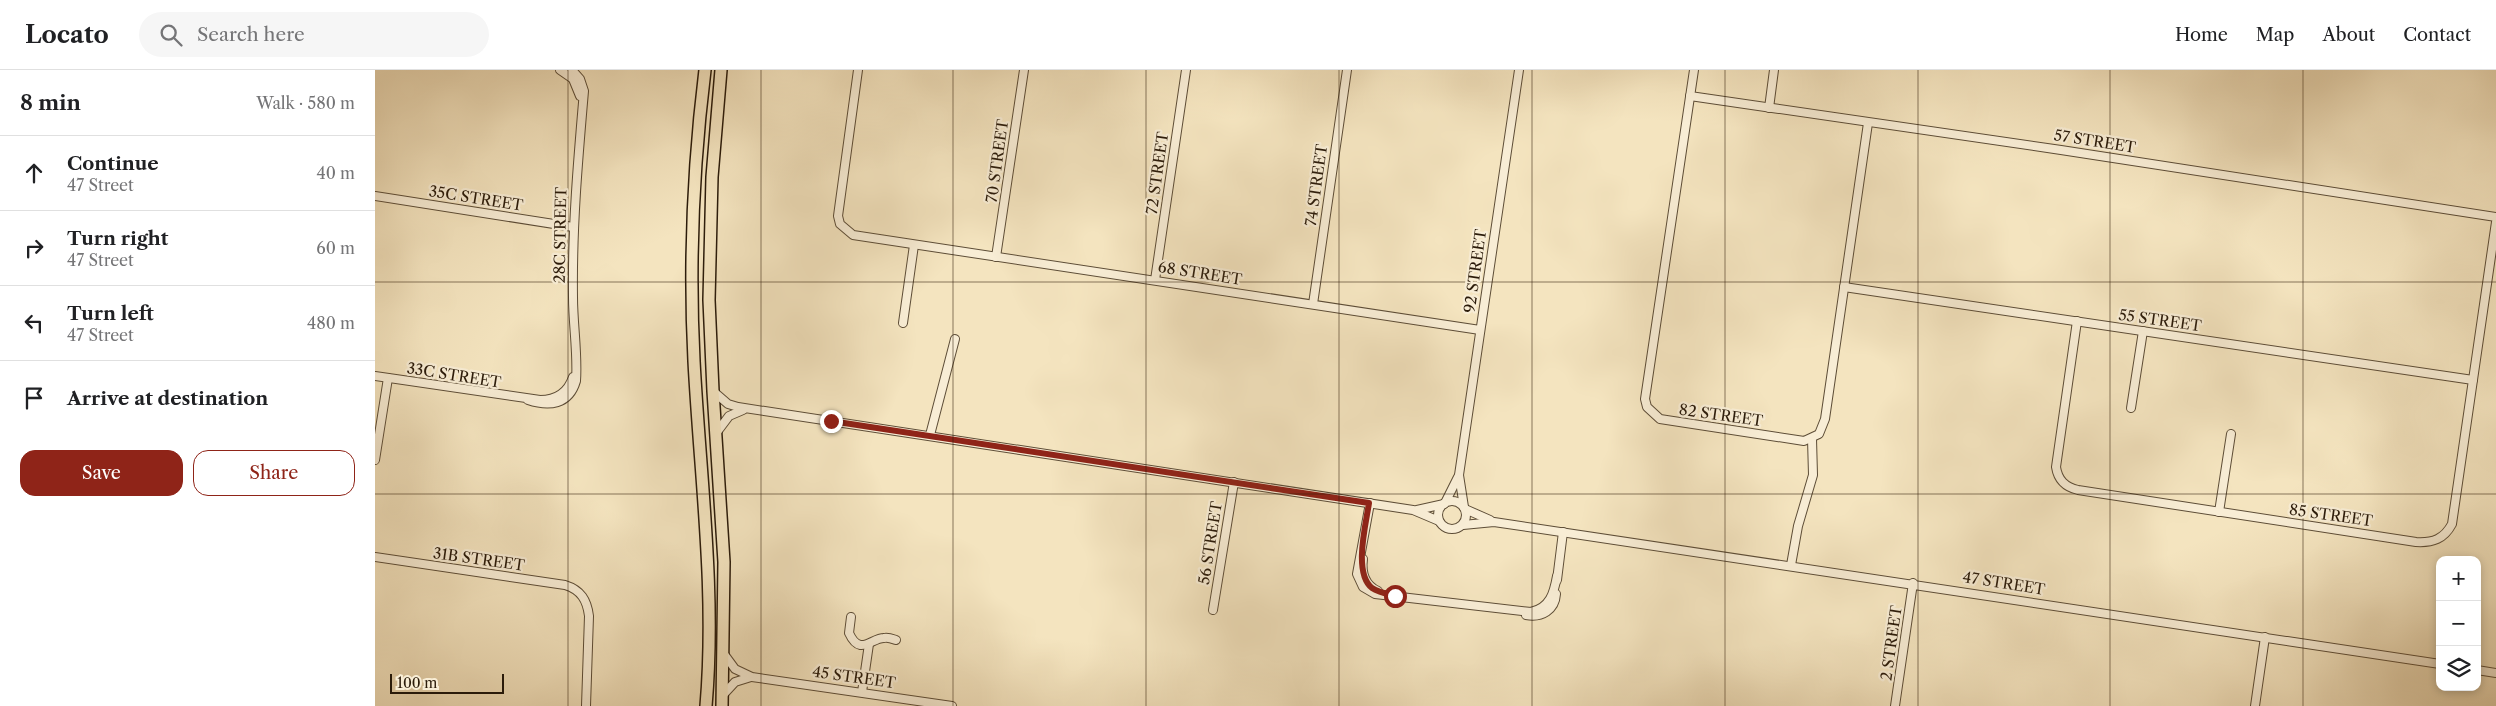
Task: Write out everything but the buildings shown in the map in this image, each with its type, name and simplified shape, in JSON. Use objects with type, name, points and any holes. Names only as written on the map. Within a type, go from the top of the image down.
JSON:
[{"type":"main road","points":[[705,70],[695,176],[692,285],[697,401],[708,545],[708,687],[706,706]]},
{"type":"main road","points":[[721,70],[709,240],[713,391],[724,562],[722,701]]},
{"type":"main road","points":[[708,687],[710,706]]},
{"type":"street","points":[[560,70],[574,75]]},
{"type":"street","name":"68 STREET","points":[[858,70],[838,207],[840,224],[853,235],[1480,330]]},
{"type":"street","name":"70 STREET","points":[[996,257],[1024,70]]},
{"type":"street","name":"72 STREET","points":[[1155,280],[1186,70]]},
{"type":"street","name":"74 STREET","points":[[1313,304],[1347,70]]},
{"type":"street","name":"92 STREET","points":[[1465,508],[1459,475],[1519,70]]},
{"type":"street","name":"82 STREET","points":[[1694,70],[1645,399],[1647,407],[1660,419],[1669,421],[1804,441],[1812,439]]},
{"type":"street","points":[[1769,108],[1775,70]]},
{"type":"street","name":"28C STREET","points":[[562,398],[575,387],[573,227],[582,106],[574,75]]},
{"type":"street","name":"57 STREET","points":[[1690,96],[2061,150],[2496,217]]},
{"type":"street","points":[[1791,565],[1798,526],[1813,476],[1812,439],[1824,427],[1868,123]]},
{"type":"street","name":"35C STREET","points":[[375,196],[573,227]]},
{"type":"street","name":"85 STREET","points":[[2077,321],[2056,467],[2060,480],[2071,489],[2416,542],[2433,542],[2441,538],[2452,524],[2496,222]]},
{"type":"street","points":[[903,323],[914,245]]},
{"type":"street","name":"55 STREET","points":[[1844,287],[2473,380]]},
{"type":"street","points":[[2131,408],[2143,331]]},
{"type":"street","points":[[931,436],[955,339]]},
{"type":"street","name":"33C STREET","points":[[375,376],[528,400],[562,398]]},
{"type":"street","points":[[375,460],[387,378]]},
{"type":"street","points":[[713,391],[728,404],[748,409],[1413,510],[1439,520],[1450,529],[1463,525],[1467,517],[1465,508],[1455,501],[1413,510]]},
{"type":"street","points":[[717,433],[729,416],[748,409]]},
{"type":"street","points":[[2219,512],[2231,434]]},
{"type":"street","name":"92 STREET","points":[[1444,503],[1459,475]]},
{"type":"street","name":"56 STREET","points":[[1213,610],[1234,482]]},
{"type":"street","points":[[1369,503],[1363,547],[1362,572],[1366,580],[1376,590],[1395,596],[1527,612],[1540,609],[1552,596],[1557,576],[1563,532]]},
{"type":"street","points":[[1439,520],[1439,511],[1444,503]]},
{"type":"street","name":"47 STREET","points":[[1465,508],[1494,522]]},
{"type":"street","name":"47 STREET","points":[[1463,525],[1494,522],[1913,583],[2436,663]]},
{"type":"street","name":"31B STREET","points":[[375,557],[559,584],[579,591],[587,604],[589,616],[586,706]]},
{"type":"street","name":"2 STREET","points":[[1895,706],[1913,583]]},
{"type":"street","points":[[851,617],[848,628],[851,638],[859,644],[869,644],[883,638],[896,640]]},
{"type":"street","points":[[2255,706],[2265,637]]},
{"type":"street","points":[[861,692],[869,644]]},
{"type":"street","name":"45 STREET","points":[[724,654],[735,669],[753,677],[951,706]]},
{"type":"street","points":[[2481,671],[2496,673]]},
{"type":"street","points":[[722,701],[735,682],[753,677]]},
{"type":"route","points":[[831,421],[1369,503],[1363,547],[1363,576],[1372,588],[1395,596]]}]
